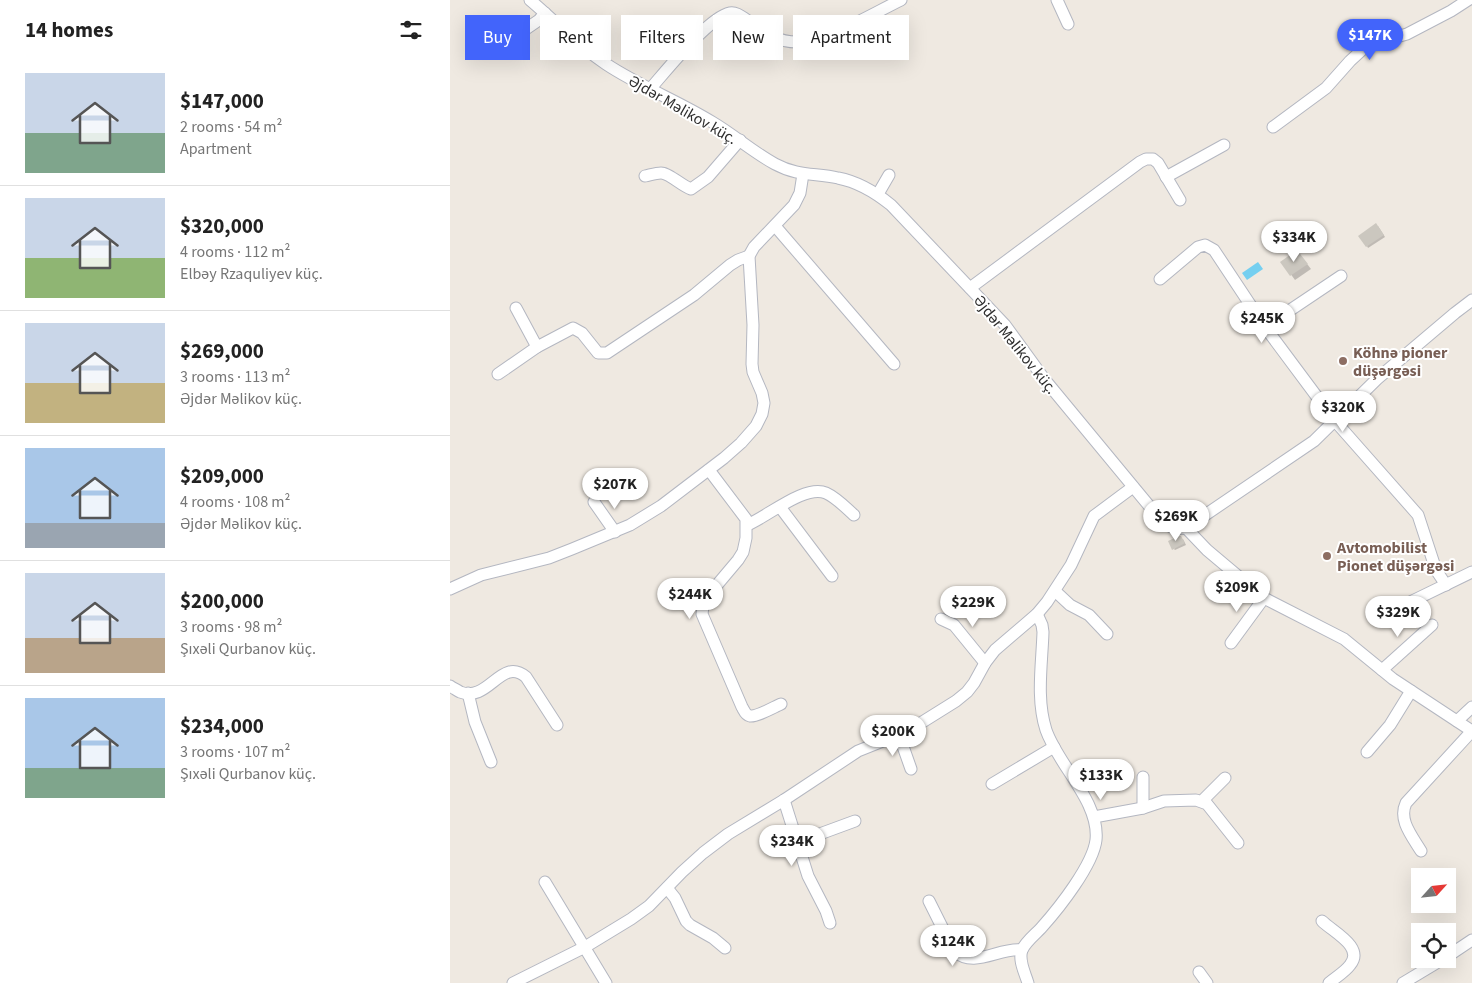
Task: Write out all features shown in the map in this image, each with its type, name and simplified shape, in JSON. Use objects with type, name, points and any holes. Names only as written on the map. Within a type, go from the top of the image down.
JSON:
[{"type":"street","name":"Əjdər Məlikov küç.","points":[[530,0],[603,62],[709,120],[775,164],[789,171],[854,182],[878,194],[891,205],[1004,325],[1045,380],[1163,522],[1171,528],[1186,528]]},
{"type":"street","points":[[732,0],[732,13]]},
{"type":"street","points":[[650,89],[706,29],[720,17],[732,13],[741,16],[771,36],[785,42],[799,42],[829,34],[901,0]]},
{"type":"street","points":[[1057,0],[1068,24]]},
{"type":"street","points":[[1273,127],[1326,88],[1363,49],[1375,43],[1407,34],[1468,0]]},
{"type":"street","points":[[530,26],[545,13]]},
{"type":"street","points":[[645,176],[666,174],[683,186],[691,189],[708,177],[740,140]]},
{"type":"street","points":[[1166,177],[1224,145]]},
{"type":"street","points":[[970,288],[1140,162],[1153,159],[1180,200]]},
{"type":"street","points":[[450,589],[481,575],[549,558],[615,532],[648,515],[709,470],[740,444],[756,426],[762,414],[764,403],[752,364],[749,256],[754,247],[775,226],[798,198],[803,174]]},
{"type":"street","points":[[878,194],[889,175]]},
{"type":"street","points":[[775,226],[894,364]]},
{"type":"street","points":[[1160,279],[1198,247],[1205,245],[1210,247],[1265,327],[1335,421],[1418,515],[1436,570],[1446,585]]},
{"type":"street","points":[[498,374],[537,347],[573,328],[582,333],[598,353],[608,353],[694,295],[730,265],[749,256]]},
{"type":"street","points":[[1265,327],[1341,276]]},
{"type":"street","points":[[1421,850],[1403,819],[1403,808],[1406,802],[1472,731],[1411,691],[1344,639],[1264,598],[1207,550],[1186,528],[1314,441],[1377,379],[1454,313],[1472,300]]},
{"type":"street","points":[[516,308],[537,347]]},
{"type":"street","points":[[709,470],[741,510],[747,525],[743,552],[706,598],[702,606],[702,614],[746,714],[750,716],[756,715],[781,704]]},
{"type":"street","points":[[513,983],[585,947],[649,906],[703,853],[728,834],[858,751],[899,735],[920,724],[967,692],[995,650],[1037,614],[1055,591],[1071,565],[1094,516],[1133,486]]},
{"type":"street","points":[[747,525],[756,522],[806,494],[820,491],[834,498],[854,515]]},
{"type":"street","points":[[594,502],[615,532]]},
{"type":"street","points":[[780,507],[832,576]]},
{"type":"street","points":[[1402,606],[1472,572]]},
{"type":"street","points":[[1055,591],[1070,605],[1089,615],[1107,634]]},
{"type":"street","points":[[1231,643],[1264,598]]},
{"type":"street","points":[[1028,983],[1022,963],[1022,950],[1061,906],[1092,856],[1096,839],[1094,817],[1054,747],[1043,718],[1040,699],[1043,632],[1037,614]]},
{"type":"street","points":[[942,619],[954,625],[985,663]]},
{"type":"street","points":[[1382,670],[1432,626]]},
{"type":"street","points":[[450,686],[461,692],[476,692],[513,670],[526,677],[557,725]]},
{"type":"street","points":[[1367,752],[1390,725],[1411,691]]},
{"type":"street","points":[[468,693],[474,722],[491,762]]},
{"type":"street","points":[[1457,722],[1472,707]]},
{"type":"street","points":[[899,735],[911,768]]},
{"type":"street","points":[[992,784],[1054,747]]},
{"type":"street","points":[[1143,777],[1143,808]]},
{"type":"street","points":[[1202,801],[1225,778]]},
{"type":"street","points":[[784,800],[808,876],[830,923]]},
{"type":"street","points":[[1094,817],[1143,808],[1164,801],[1202,801],[1207,804],[1238,843]]},
{"type":"street","points":[[798,842],[855,821]]},
{"type":"street","points":[[545,882],[606,983]]},
{"type":"street","points":[[667,888],[675,898],[690,926],[725,948]]},
{"type":"street","points":[[929,901],[954,951],[959,956],[977,958],[1015,949],[1022,950]]},
{"type":"street","points":[[1322,921],[1329,929],[1348,942],[1353,948],[1354,956],[1351,964],[1329,983]]},
{"type":"street","points":[[1456,951],[1472,940]]},
{"type":"street","points":[[1403,983],[1428,968]]},
{"type":"street","points":[[1200,972],[1207,983]]},
{"type":"water","points":[[1258,262],[1263,269],[1247,280],[1242,273]]},
{"type":"building","points":[[1376,223],[1384,235],[1366,247],[1358,236]]},
{"type":"building","points":[[1297,250],[1308,264],[1290,276],[1280,262]]},
{"type":"building","points":[[1181,536],[1185,543],[1172,550],[1168,541]]},
{"type":"place","name":"Köhnə pioner düşərgəsi","points":[[1343,361]]},
{"type":"place","name":"Avtomobilist Pionet düşərgəsi","points":[[1327,556]]}]
